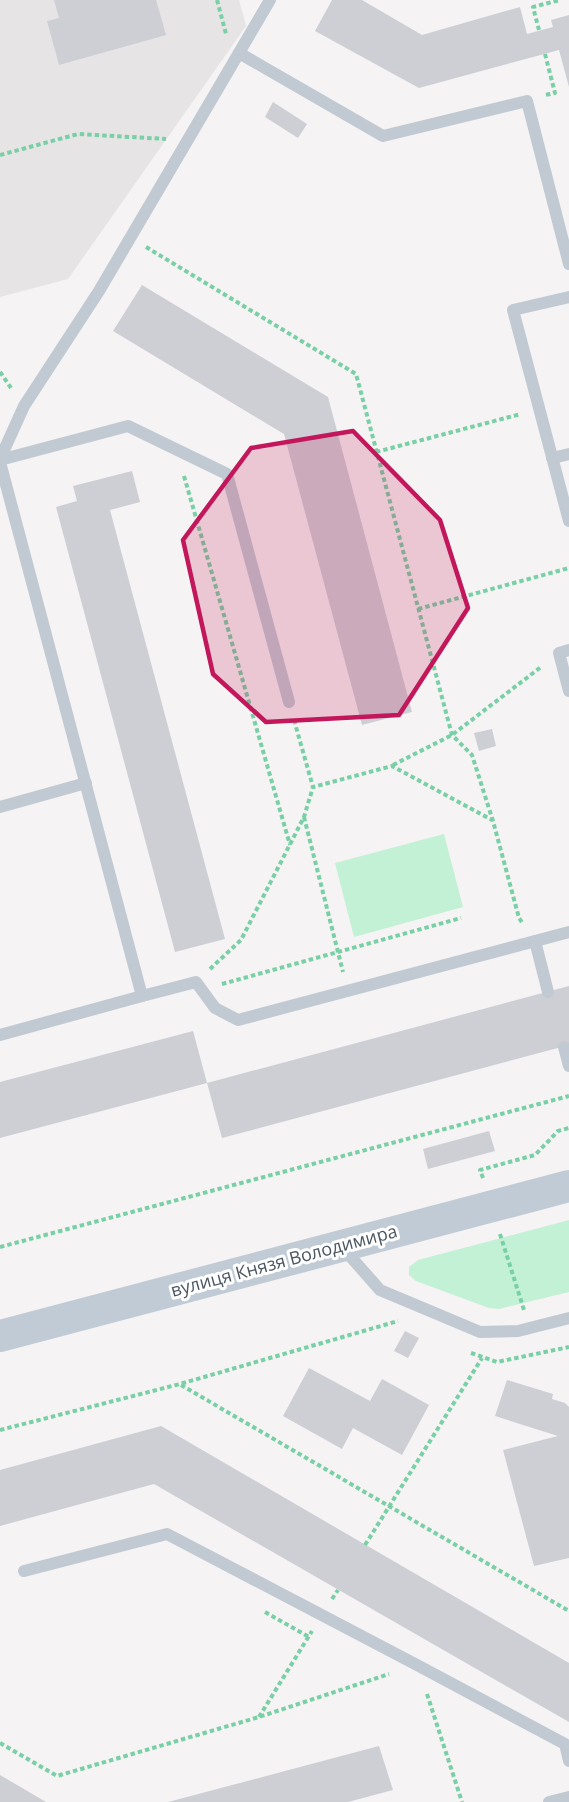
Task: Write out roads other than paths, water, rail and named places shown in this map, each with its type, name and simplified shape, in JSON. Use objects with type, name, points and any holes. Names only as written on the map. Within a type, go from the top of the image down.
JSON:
[{"type":"main road","name":"вулиця Князя Володимира","points":[[0,1336],[569,1186]]},
{"type":"lane","points":[[142,996],[0,460],[24,406],[99,291],[270,0]]},
{"type":"lane","points":[[239,53],[383,136],[527,100],[569,264]]},
{"type":"lane","points":[[569,297],[513,310],[569,521]]},
{"type":"lane","points":[[0,460],[128,426],[227,474],[290,702]]},
{"type":"lane","points":[[552,458],[569,454]]},
{"type":"lane","points":[[564,651],[569,691]]},
{"type":"lane","points":[[0,807],[86,783]]},
{"type":"lane","points":[[0,1035],[142,996],[199,986],[215,1008],[238,1020],[569,932]]},
{"type":"lane","points":[[534,941],[548,992]]},
{"type":"lane","points":[[564,1047],[569,1066]]},
{"type":"lane","points":[[341,1246],[380,1290],[480,1332],[518,1331],[569,1318]]},
{"type":"lane","points":[[24,1571],[167,1534],[565,1744],[569,1761]]},
{"type":"lane","points":[[549,1802],[569,1797]]}]
